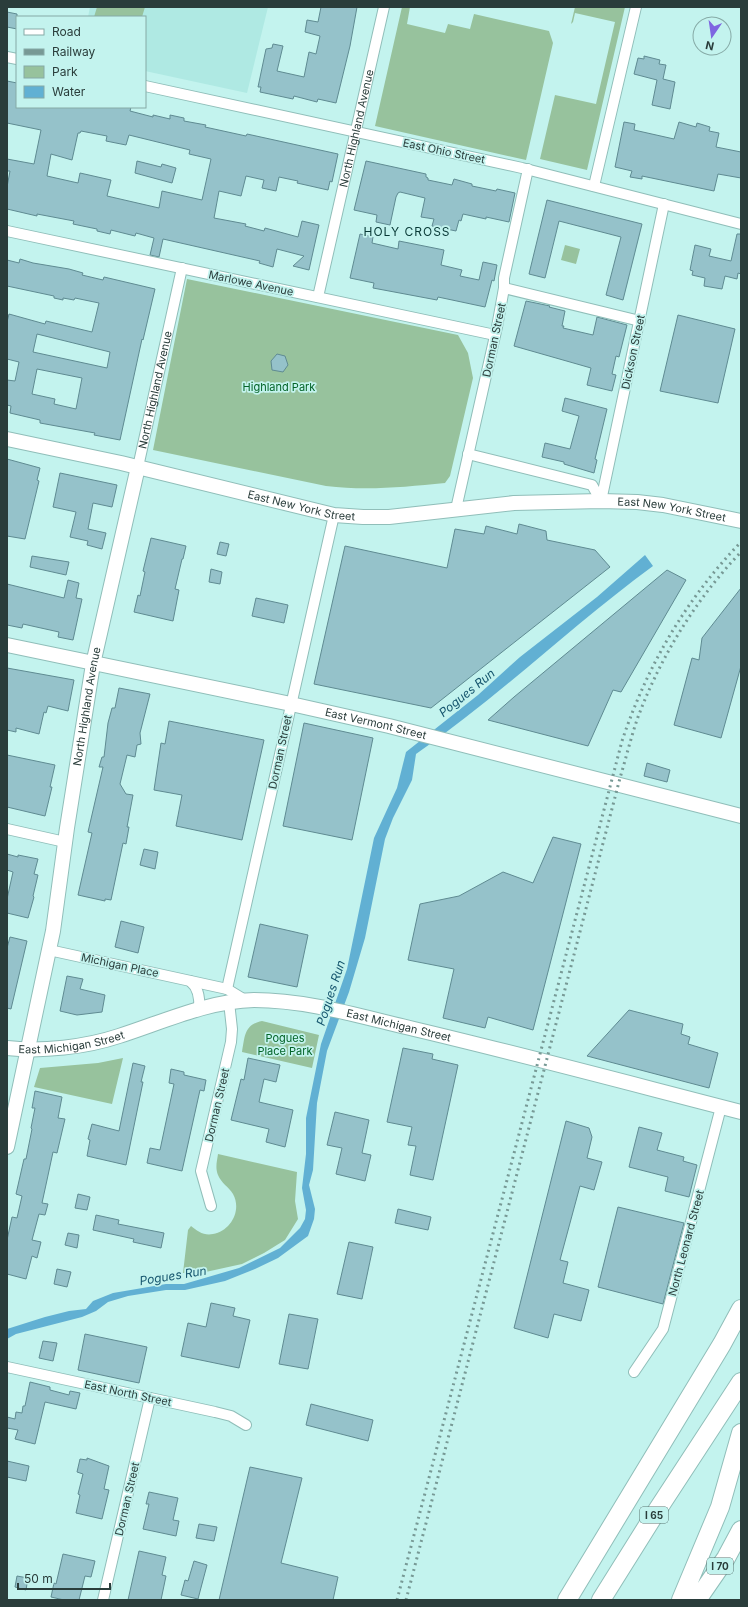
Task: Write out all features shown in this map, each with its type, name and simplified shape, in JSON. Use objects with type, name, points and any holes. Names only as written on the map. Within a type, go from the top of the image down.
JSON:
[{"type":"highway","points":[[567,1600],[722,1344],[741,1309]]},
{"type":"highway","name":"I 65","points":[[602,1600],[708,1431],[741,1382]]},
{"type":"highway","points":[[681,1600],[720,1507],[741,1433]]},
{"type":"highway","name":"I 70","points":[[697,1600],[726,1558],[741,1530]]},
{"type":"main road","name":"East New York Street","points":[[7,439],[138,467],[334,515],[363,518],[389,517],[514,504],[601,501],[637,502],[663,505],[741,521]]},
{"type":"main road","name":"North Highland Avenue","points":[[7,1147],[50,950],[65,842],[93,664],[138,467]]},
{"type":"main road","name":"East Vermont Street","points":[[7,645],[291,704],[417,733],[741,816]]},
{"type":"main road","name":"East Michigan Street","points":[[7,1048],[27,1050],[64,1047],[105,1041],[199,1009],[228,995],[245,1000],[280,1002],[318,1008],[462,1040],[741,1112]]},
{"type":"street","name":"North Highland Avenue","points":[[318,297],[384,7]]},
{"type":"street","points":[[594,186],[636,7]]},
{"type":"street","name":"East Ohio Street","points":[[146,86],[355,133],[528,169],[741,224]]},
{"type":"street","name":"Dorman Street","points":[[456,509],[495,335],[504,288],[504,278],[528,169]]},
{"type":"street","name":"Dickson Street","points":[[601,501],[664,204]]},
{"type":"street","name":"Marlowe Avenue","points":[[7,231],[495,335]]},
{"type":"street","name":"North Highland Avenue","points":[[138,467],[182,268]]},
{"type":"street","points":[[504,288],[640,321]]},
{"type":"street","name":"East New York Street","points":[[468,454],[592,485],[601,501]]},
{"type":"street","name":"Dorman Street","points":[[211,1206],[201,1171],[231,1042],[232,1029],[228,995],[291,704],[334,515]]},
{"type":"street","points":[[7,829],[65,842]]},
{"type":"street","name":"Michigan Place","points":[[50,950],[190,981],[228,995]]},
{"type":"street","points":[[190,981],[196,985],[200,999],[199,1009]]},
{"type":"street","name":"North Leonard Street","points":[[634,1372],[663,1329],[721,1107]]},
{"type":"street","name":"East North Street","points":[[7,1367],[231,1416],[246,1425]]},
{"type":"street","name":"Dorman Street","points":[[103,1600],[150,1398]]},
{"type":"shaded area","points":[[90,7],[268,7],[247,93],[146,71],[146,16],[88,16]]},
{"type":"green space","points":[[97,7],[145,7],[142,16],[94,16]]},
{"type":"green space","points":[[402,7],[410,7],[407,24],[445,33],[448,24],[470,29],[474,14],[549,31],[553,43],[526,160],[375,126]]},
{"type":"green space","points":[[575,7],[625,7],[587,170],[540,159],[555,95],[596,104],[615,22],[575,13],[571,24]]},
{"type":"green space","points":[[565,245],[580,249],[576,264],[561,260]]},
{"type":"green space","name":"Highland Park","points":[[187,279],[458,335],[468,353],[473,378],[450,476],[445,483],[371,488],[326,486],[153,450]]},
{"type":"green space","name":"Pogues Place Park","points":[[262,1021],[319,1035],[312,1068],[242,1052],[246,1032],[252,1025]]},
{"type":"green space","points":[[123,1058],[112,1104],[34,1087],[40,1068],[98,1063]]},
{"type":"green space","points":[[218,1154],[297,1172],[295,1201],[298,1219],[285,1240],[242,1264],[201,1273],[183,1273],[188,1230],[191,1226],[204,1234],[213,1234],[225,1229],[230,1224],[235,1213],[236,1207],[233,1194],[219,1178],[217,1172],[216,1164]]},
{"type":"water","points":[[645,555],[653,566],[593,613],[477,709],[416,754],[412,780],[393,818],[385,839],[365,938],[349,992],[327,1051],[317,1103],[313,1170],[309,1185],[315,1209],[314,1219],[308,1236],[278,1258],[225,1281],[185,1290],[166,1290],[128,1296],[108,1302],[96,1311],[82,1317],[16,1334],[7,1339],[7,1329],[45,1317],[69,1311],[86,1309],[93,1301],[113,1293],[166,1284],[184,1284],[239,1268],[280,1248],[300,1228],[305,1219],[306,1210],[302,1188],[306,1154],[306,1118],[321,1044],[347,969],[374,838],[397,788],[406,752],[478,695],[520,657],[597,597]]},
{"type":"building","points":[[321,7],[357,7],[350,46],[336,103],[318,99],[317,102],[294,96],[293,99],[260,92],[261,87],[258,87],[266,49],[272,48],[273,44],[283,46],[277,71],[304,77],[309,52],[316,54],[320,36],[305,32],[307,20],[318,22]]},
{"type":"building","points":[[7,12],[17,14],[16,29],[7,27]]},
{"type":"building","points":[[644,56],[660,60],[659,64],[666,65],[663,79],[675,82],[670,109],[652,105],[657,80],[634,74],[638,58],[644,59]]},
{"type":"building","points":[[7,81],[16,83],[16,108],[131,108],[130,111],[153,117],[153,115],[170,119],[170,115],[184,118],[184,121],[206,125],[205,127],[246,136],[247,134],[338,154],[332,182],[330,181],[328,190],[279,177],[276,191],[262,188],[264,180],[246,176],[241,196],[219,191],[214,218],[246,224],[245,226],[264,231],[265,228],[298,237],[302,221],[319,225],[309,270],[293,266],[304,256],[277,249],[273,267],[259,263],[260,261],[163,239],[159,257],[150,255],[154,238],[136,233],[135,236],[111,230],[110,234],[97,231],[97,229],[73,224],[74,221],[37,214],[37,216],[7,209],[7,187],[10,171],[7,171],[7,159],[34,164],[41,130],[7,123]],"holes":[[[81,131],[107,136],[106,141],[126,145],[129,135],[190,150],[189,154],[211,159],[202,200],[162,191],[159,208],[107,196],[111,180],[80,173],[78,183],[47,176],[51,154],[72,160],[78,133]]]},
{"type":"building","points":[[624,122],[635,124],[634,130],[674,139],[679,122],[696,127],[697,123],[710,127],[709,131],[719,133],[716,147],[741,152],[741,178],[718,174],[714,191],[642,176],[642,179],[630,177],[632,171],[615,167]]},
{"type":"building","points":[[137,161],[161,167],[162,164],[176,168],[172,183],[135,173]]},
{"type":"building","points":[[366,161],[426,174],[428,180],[452,185],[454,179],[472,184],[472,186],[515,193],[509,222],[463,214],[461,221],[459,220],[456,231],[432,226],[434,219],[421,217],[425,198],[400,192],[396,197],[390,225],[376,222],[377,215],[354,210]]},
{"type":"building","points":[[547,200],[642,224],[623,300],[606,295],[621,237],[559,221],[545,278],[529,274]]},
{"type":"building","points":[[360,234],[373,237],[372,243],[398,249],[399,241],[444,250],[441,265],[462,270],[460,276],[479,280],[483,262],[497,265],[494,281],[492,280],[485,307],[438,297],[437,300],[373,288],[374,283],[350,278]]},
{"type":"building","points":[[737,234],[741,234],[741,274],[738,273],[737,279],[725,276],[722,289],[704,286],[705,278],[692,275],[693,271],[690,270],[695,245],[711,249],[709,256],[731,261]]},
{"type":"building","points":[[20,259],[33,263],[69,269],[83,273],[82,275],[103,280],[104,277],[155,289],[143,340],[142,339],[120,440],[94,435],[95,433],[40,423],[40,420],[10,413],[11,406],[7,405],[7,380],[15,381],[19,362],[7,359],[7,322],[9,314],[45,324],[46,321],[92,332],[99,303],[75,298],[74,300],[63,298],[63,300],[54,298],[54,296],[7,286],[7,260],[19,263]],"holes":[[[37,334],[110,352],[107,368],[33,352]],[[37,369],[82,378],[76,409],[54,404],[55,399],[32,394]]]},
{"type":"building","points":[[526,301],[565,311],[562,326],[564,326],[563,328],[593,335],[597,317],[627,325],[619,357],[616,356],[612,374],[616,375],[612,391],[587,385],[591,368],[514,346]]},
{"type":"building","points":[[678,315],[735,329],[718,403],[660,391]]},
{"type":"building","points":[[277,354],[285,356],[288,365],[283,372],[272,370],[271,361]]},
{"type":"building","points":[[565,398],[607,409],[595,459],[597,460],[594,473],[564,464],[564,462],[542,457],[545,443],[570,449],[579,416],[562,411]]},
{"type":"building","points":[[7,459],[40,468],[37,480],[39,481],[25,539],[7,536]]},
{"type":"building","points":[[60,473],[117,485],[112,507],[93,503],[88,529],[106,533],[102,549],[87,545],[88,541],[70,537],[76,512],[53,507]]},
{"type":"building","points":[[519,524],[546,531],[547,540],[595,550],[610,567],[431,708],[314,684],[345,546],[447,568],[455,529],[484,534],[486,526],[517,534]]},
{"type":"building","points":[[151,538],[186,546],[175,589],[179,590],[173,621],[134,612],[138,595],[140,596],[145,572],[143,571]]},
{"type":"building","points":[[220,542],[229,544],[226,556],[217,554]]},
{"type":"building","points":[[32,556],[69,562],[66,575],[30,567]]},
{"type":"building","points":[[211,569],[222,572],[220,584],[209,582]]},
{"type":"building","points":[[667,570],[686,580],[621,692],[613,690],[588,746],[488,720],[514,697]]},
{"type":"building","points":[[68,580],[79,583],[76,598],[82,599],[73,640],[58,637],[59,632],[23,624],[22,628],[7,625],[7,584],[64,598]]},
{"type":"building","points":[[741,588],[741,666],[721,738],[674,725],[692,658],[699,660],[702,638]]},
{"type":"building","points":[[256,598],[288,605],[284,623],[252,616]]},
{"type":"building","points":[[7,668],[74,680],[68,711],[48,706],[46,713],[44,712],[39,734],[16,728],[16,732],[7,730]]},
{"type":"building","points":[[119,688],[150,694],[140,733],[141,744],[137,745],[135,757],[127,755],[120,784],[126,794],[133,795],[127,827],[129,827],[126,844],[123,843],[111,900],[105,899],[105,901],[78,895],[92,833],[88,832],[103,767],[99,767],[102,757],[104,757],[108,723],[112,708],[115,708]]},
{"type":"building","points":[[169,721],[264,740],[242,840],[176,826],[182,795],[154,790],[161,743],[165,744]]},
{"type":"building","points":[[304,723],[373,738],[352,840],[283,826]]},
{"type":"building","points":[[7,755],[55,765],[50,787],[52,787],[45,816],[7,807]]},
{"type":"building","points":[[647,763],[670,770],[667,782],[644,776]]},
{"type":"building","points":[[553,837],[581,844],[533,1030],[488,1017],[485,1028],[443,1018],[454,969],[408,960],[420,904],[459,896],[503,872],[533,883]]},
{"type":"building","points":[[144,849],[158,852],[155,869],[140,865]]},
{"type":"building","points":[[7,854],[18,857],[18,855],[38,859],[34,874],[38,875],[28,918],[7,913],[7,899],[13,872],[7,870]]},
{"type":"building","points":[[121,921],[144,927],[138,953],[115,947]]},
{"type":"building","points":[[260,924],[308,935],[297,987],[248,977]]},
{"type":"building","points":[[10,937],[27,941],[11,1009],[7,1008],[7,948]]},
{"type":"building","points":[[67,976],[83,979],[80,989],[105,995],[102,1012],[77,1015],[60,1011]]},
{"type":"building","points":[[629,1010],[683,1024],[681,1034],[690,1037],[688,1044],[718,1053],[709,1088],[587,1056]]},
{"type":"building","points":[[403,1048],[433,1054],[432,1059],[458,1065],[433,1180],[410,1175],[416,1146],[408,1145],[412,1127],[387,1122]]},
{"type":"building","points":[[248,1058],[280,1065],[276,1082],[264,1079],[259,1102],[293,1110],[285,1147],[266,1142],[269,1129],[231,1120],[241,1079],[244,1080]]},
{"type":"building","points":[[133,1063],[145,1066],[126,1165],[87,1156],[90,1140],[88,1139],[92,1124],[119,1131]]},
{"type":"building","points":[[171,1069],[184,1072],[184,1075],[206,1080],[204,1091],[200,1090],[182,1171],[147,1163],[150,1148],[160,1150],[174,1084],[169,1083]]},
{"type":"building","points":[[35,1091],[62,1097],[58,1118],[65,1119],[57,1153],[53,1152],[42,1203],[48,1204],[45,1215],[39,1214],[32,1240],[41,1242],[37,1258],[32,1256],[26,1279],[7,1274],[7,1240],[12,1217],[17,1218],[22,1196],[16,1194],[24,1159],[26,1159],[32,1129],[35,1108],[32,1108]]},
{"type":"building","points":[[335,1112],[369,1120],[362,1153],[371,1155],[365,1181],[336,1174],[342,1148],[327,1145]]},
{"type":"building","points":[[566,1121],[589,1128],[592,1137],[587,1158],[602,1162],[594,1190],[580,1186],[560,1260],[568,1262],[563,1283],[589,1290],[581,1321],[554,1314],[548,1338],[514,1328]]},
{"type":"building","points":[[639,1127],[662,1133],[657,1150],[684,1157],[683,1161],[697,1165],[689,1197],[665,1191],[668,1177],[629,1167]]},
{"type":"building","points":[[78,1194],[90,1197],[87,1210],[75,1208]]},
{"type":"building","points":[[618,1207],[684,1223],[663,1304],[598,1287]]},
{"type":"building","points":[[398,1209],[431,1217],[428,1230],[395,1223]]},
{"type":"building","points":[[96,1215],[119,1220],[118,1224],[164,1233],[161,1248],[133,1242],[134,1239],[93,1230]]},
{"type":"building","points":[[68,1233],[79,1235],[77,1248],[65,1245]]},
{"type":"building","points":[[349,1242],[373,1247],[362,1299],[337,1294]]},
{"type":"building","points":[[57,1269],[71,1272],[67,1287],[54,1284]]},
{"type":"building","points":[[211,1303],[235,1308],[233,1316],[250,1320],[239,1368],[181,1356],[188,1323],[206,1327]]},
{"type":"building","points":[[289,1314],[318,1319],[308,1369],[279,1364]]},
{"type":"building","points":[[85,1334],[147,1347],[139,1383],[78,1370]]},
{"type":"building","points":[[43,1341],[57,1343],[53,1361],[39,1358]]},
{"type":"building","points":[[30,1382],[50,1387],[50,1390],[69,1395],[70,1391],[80,1393],[76,1409],[45,1402],[35,1444],[15,1439],[18,1430],[7,1428],[7,1417],[15,1419],[16,1412],[22,1413]]},
{"type":"building","points":[[311,1404],[373,1420],[368,1441],[306,1425]]},
{"type":"building","points":[[87,1458],[109,1466],[104,1489],[109,1490],[102,1519],[76,1513],[80,1495],[78,1494],[83,1474],[77,1472],[80,1459],[87,1460]]},
{"type":"building","points":[[7,1461],[29,1466],[26,1481],[7,1477]]},
{"type":"building","points":[[250,1467],[302,1478],[281,1563],[338,1577],[333,1600],[219,1600]]},
{"type":"building","points":[[149,1492],[178,1498],[173,1520],[179,1521],[176,1536],[143,1529],[149,1504],[146,1504]]},
{"type":"building","points":[[199,1524],[217,1527],[214,1541],[196,1538]]},
{"type":"building","points":[[139,1551],[166,1557],[162,1575],[166,1576],[161,1600],[128,1600]]},
{"type":"building","points":[[63,1554],[95,1561],[91,1577],[85,1576],[79,1600],[64,1600],[51,1597],[54,1583],[56,1584]]},
{"type":"building","points":[[194,1561],[207,1565],[198,1599],[181,1595],[185,1580],[188,1581]]},
{"type":"building","points":[[17,1576],[28,1578],[26,1590],[15,1587]]},
{"type":"railway","points":[[397,1600],[622,741],[643,686],[670,635],[703,587],[741,542]]},
{"type":"railway","points":[[406,1600],[635,725],[657,672],[681,629],[709,589],[741,552]]},
{"type":"district","name":"HOLY CROSS","points":[[407,232]]},
{"type":"water label","name":"Pogues Run","points":[[467,693]]},
{"type":"water label","name":"Pogues Run","points":[[331,993]]},
{"type":"water label","name":"Pogues Run","points":[[173,1276]]}]
